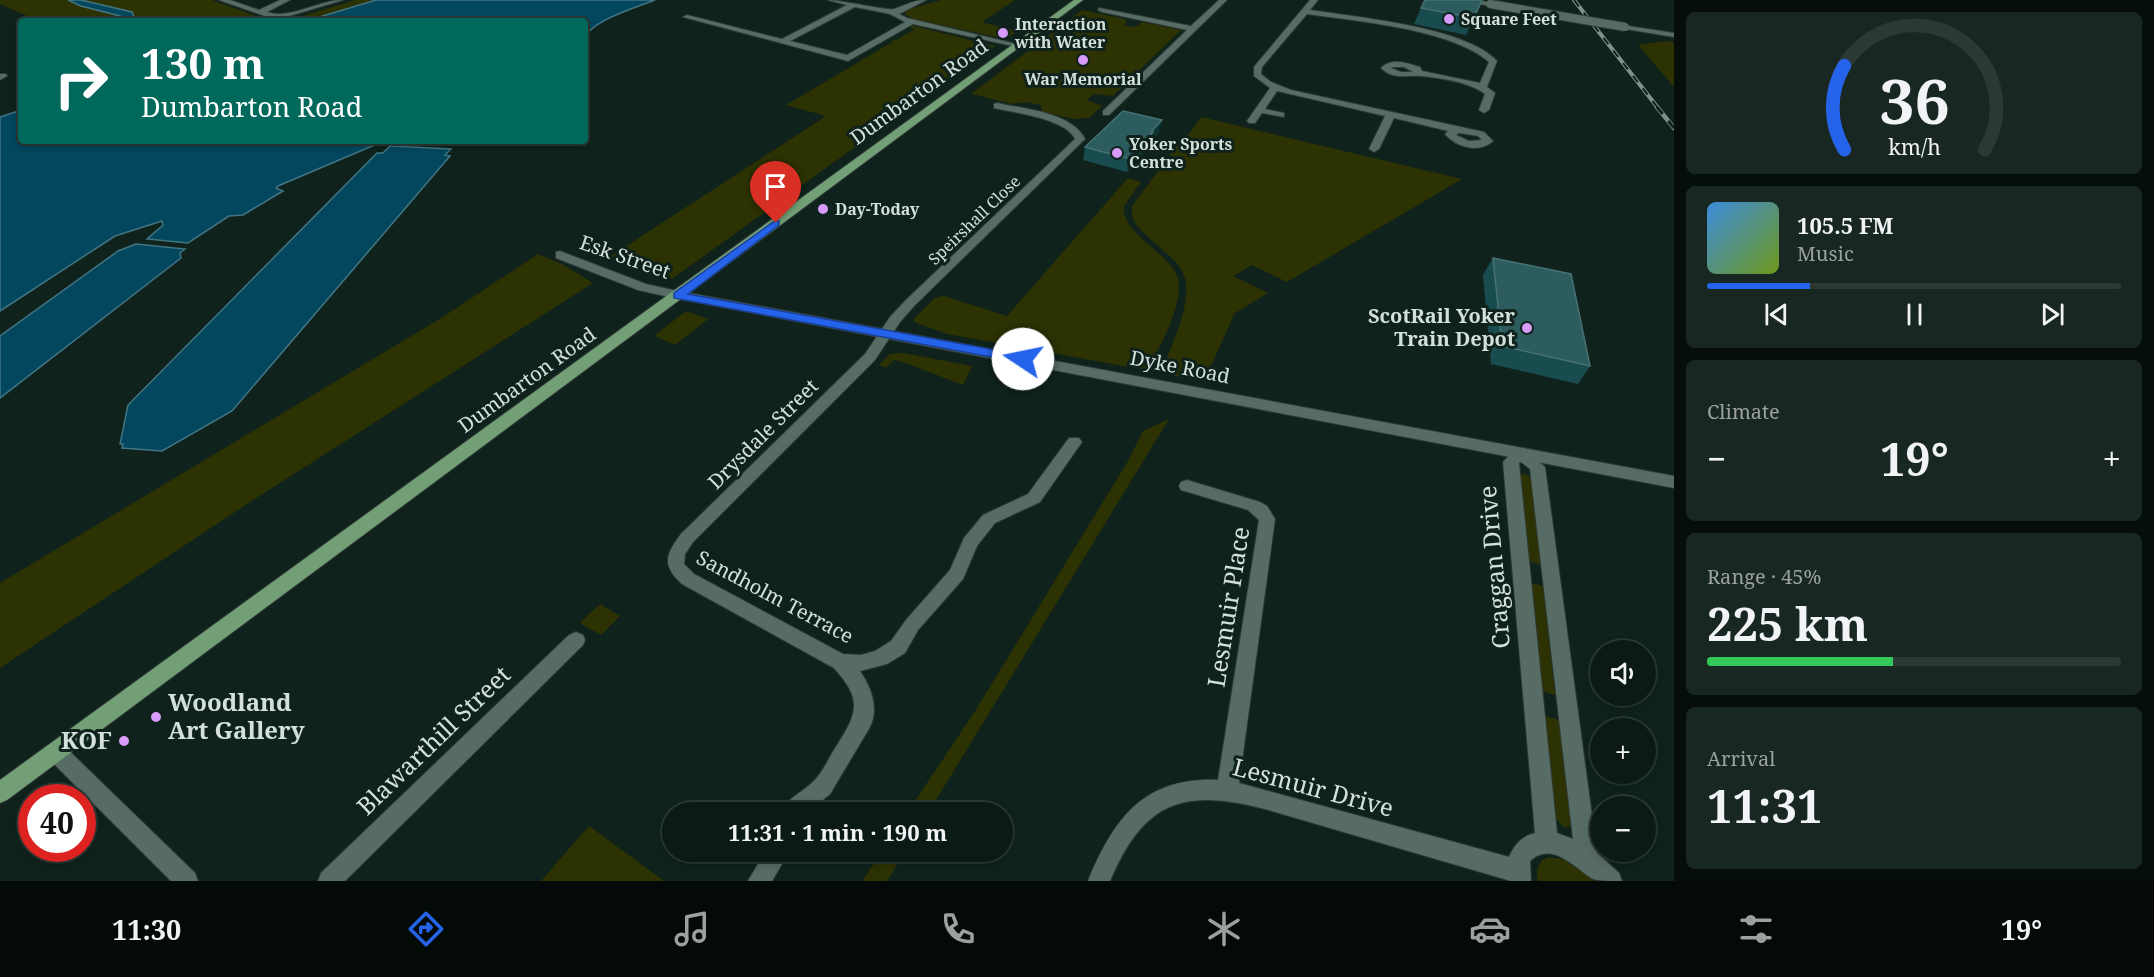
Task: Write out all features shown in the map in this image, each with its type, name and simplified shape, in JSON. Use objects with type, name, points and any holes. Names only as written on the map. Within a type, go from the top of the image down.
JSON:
[{"type":"main road","name":"Dumbarton Road","points":[[0,793],[1079,0]]},
{"type":"street","points":[[223,0],[280,18],[339,0]]},
{"type":"street","points":[[259,13],[286,0]]},
{"type":"street","points":[[832,0],[894,12],[922,0]]},
{"type":"street","points":[[1106,113],[1222,0]]},
{"type":"street","points":[[1314,0],[1257,71],[1260,78],[1275,88],[1454,130]]},
{"type":"street","points":[[1463,0],[1674,35]]},
{"type":"street","points":[[782,42],[853,5]]},
{"type":"street","points":[[1102,10],[1194,29]]},
{"type":"street","points":[[1304,11],[1450,38],[1470,44],[1486,53],[1492,61],[1485,84],[1480,86]]},
{"type":"street","points":[[894,12],[899,19],[1017,45]]},
{"type":"street","points":[[687,17],[848,58],[911,22]]},
{"type":"street","points":[[1418,73],[1480,86],[1490,93],[1484,110]]},
{"type":"street","points":[[1252,122],[1275,88]]},
{"type":"street","name":"Speirshall Close","points":[[886,333],[910,303],[1078,144],[1080,135],[1077,131],[1062,123],[997,106]]},
{"type":"street","points":[[1259,110],[1281,115]]},
{"type":"street","points":[[1374,149],[1391,114]]},
{"type":"street","name":"Esk Street","points":[[560,255],[642,287],[678,295]]},
{"type":"street","name":"Dyke Road","points":[[678,295],[1674,482]]},
{"type":"street","name":"Drysdale Street","points":[[676,566],[675,559],[678,550],[687,538],[862,365],[878,347],[886,333]]},
{"type":"street","name":"Sandholm Terrace","points":[[676,566],[688,579],[841,662],[871,661],[898,647],[912,625],[957,574],[970,543],[989,519],[1034,498],[1074,442]]},
{"type":"street","points":[[1520,453],[1537,467],[1586,857]]},
{"type":"street","name":"Craggan Drive","points":[[1520,453],[1511,462],[1547,842]]},
{"type":"street","name":"Lesmuir Place","points":[[1187,486],[1254,506],[1262,510],[1267,519],[1227,791]]},
{"type":"street","name":"Blawarthill Street","points":[[329,881],[576,640]]},
{"type":"street","points":[[805,802],[823,788],[863,721],[865,711],[862,691],[857,680],[841,662]]},
{"type":"street","points":[[56,752],[187,881]]},
{"type":"street","name":"Lesmuir Drive","points":[[1099,881],[1113,848],[1140,813],[1155,802],[1174,794],[1193,790],[1227,791],[1520,876]]},
{"type":"street","points":[[1520,876],[1519,859],[1525,849],[1547,842],[1561,845],[1586,857],[1611,881]]},
{"type":"street","points":[[759,881],[771,862]]},
{"type":"green space","points":[[0,0],[212,0],[262,18],[32,18],[0,4]]},
{"type":"green space","points":[[355,0],[376,0],[316,18],[296,18]]},
{"type":"green space","points":[[941,0],[1015,0],[982,22],[1017,31],[1008,38],[1001,38],[914,19],[905,14],[907,10]]},
{"type":"green space","points":[[1082,10],[1125,19],[1127,21],[1124,25],[1135,27],[1143,22],[1181,30],[1113,96],[1094,94],[1087,100],[1102,106],[1089,118],[1074,119],[1042,112],[1041,105],[1026,102],[1013,104],[971,94]]},
{"type":"green space","points":[[908,26],[995,46],[672,279],[608,258],[826,116],[786,105],[894,41],[886,39],[896,40],[915,29]]},
{"type":"green space","points":[[1664,41],[1674,42],[1674,87],[1638,45]]},
{"type":"green space","points":[[1201,117],[1462,179],[1287,282],[1252,265],[1233,276],[1268,293],[1235,313],[1208,372],[1196,380],[1161,373],[1185,304],[1185,277],[1179,266],[1136,224],[1132,216],[1132,206]]},
{"type":"green space","points":[[1128,178],[1141,182],[1124,206],[1125,216],[1138,235],[1174,269],[1179,289],[1174,314],[1146,370],[947,334],[914,322],[914,319],[935,298],[944,296],[1007,316]]},
{"type":"green space","points":[[538,254],[562,264],[593,283],[250,502],[0,668],[0,583],[443,317]]},
{"type":"green space","points":[[686,311],[708,319],[675,345],[654,336]]},
{"type":"green space","points":[[904,353],[972,366],[963,385],[903,362],[894,360],[886,368],[879,365],[890,354]]},
{"type":"green space","points":[[1169,419],[935,802],[914,802],[977,708],[1128,461],[1143,431]]},
{"type":"green space","points":[[1525,474],[1531,478],[1541,565],[1529,561],[1520,475]]},
{"type":"green space","points":[[1531,583],[1543,586],[1555,695],[1542,691]]},
{"type":"green space","points":[[600,604],[620,616],[601,635],[580,623]]},
{"type":"green space","points":[[1545,716],[1559,720],[1571,824],[1569,827],[1564,827],[1555,818]]},
{"type":"green space","points":[[589,826],[664,881],[541,881]]},
{"type":"green space","points":[[1548,857],[1568,860],[1596,881],[1538,881],[1538,867]]},
{"type":"green space","points":[[875,862],[899,862],[887,881],[862,881]]},
{"type":"water","points":[[68,0],[81,0],[132,12],[135,18],[121,18]]},
{"type":"water","points":[[376,0],[655,0],[604,21],[588,32],[588,18],[316,18]]},
{"type":"water","points":[[18,111],[18,144],[377,144],[278,186],[276,188],[283,191],[243,215],[229,216],[188,243],[147,239],[163,225],[162,221],[115,236],[0,311],[0,117]]},
{"type":"water","points":[[390,146],[451,149],[445,155],[450,156],[232,411],[162,451],[122,448],[123,444],[120,444],[128,405],[377,153],[383,153]]},
{"type":"water","points":[[136,244],[185,249],[180,253],[181,258],[0,398],[0,336],[118,251]]},
{"type":"building","points":[[1425,0],[1482,0],[1474,18],[1421,8]]},
{"type":"building","points":[[1123,111],[1162,120],[1130,159],[1085,147]]},
{"type":"building","name":"ScotRail Yoker Train Depot","points":[[1493,258],[1571,274],[1590,366],[1502,346]]},
{"type":"railway","points":[[1574,0],[1658,108]]},
{"type":"railway","points":[[1657,107],[1674,128]]},
{"type":"place","name":"Square Feet","points":[[1449,19]]},
{"type":"place","name":"Interaction with Water","points":[[1003,33]]},
{"type":"place","name":"War Memorial","points":[[1083,60]]},
{"type":"place","name":"Yoker Sports Centre","points":[[1117,153]]},
{"type":"place","name":"Day-Today","points":[[823,209]]},
{"type":"place","name":"ScotRail Yoker Train Depot","points":[[1527,328]]},
{"type":"place","name":"Woodland Art Gallery","points":[[156,717]]},
{"type":"place","name":"KOF","points":[[124,741]]},
{"type":"route","points":[[776,223],[678,295],[1023,359]]}]
